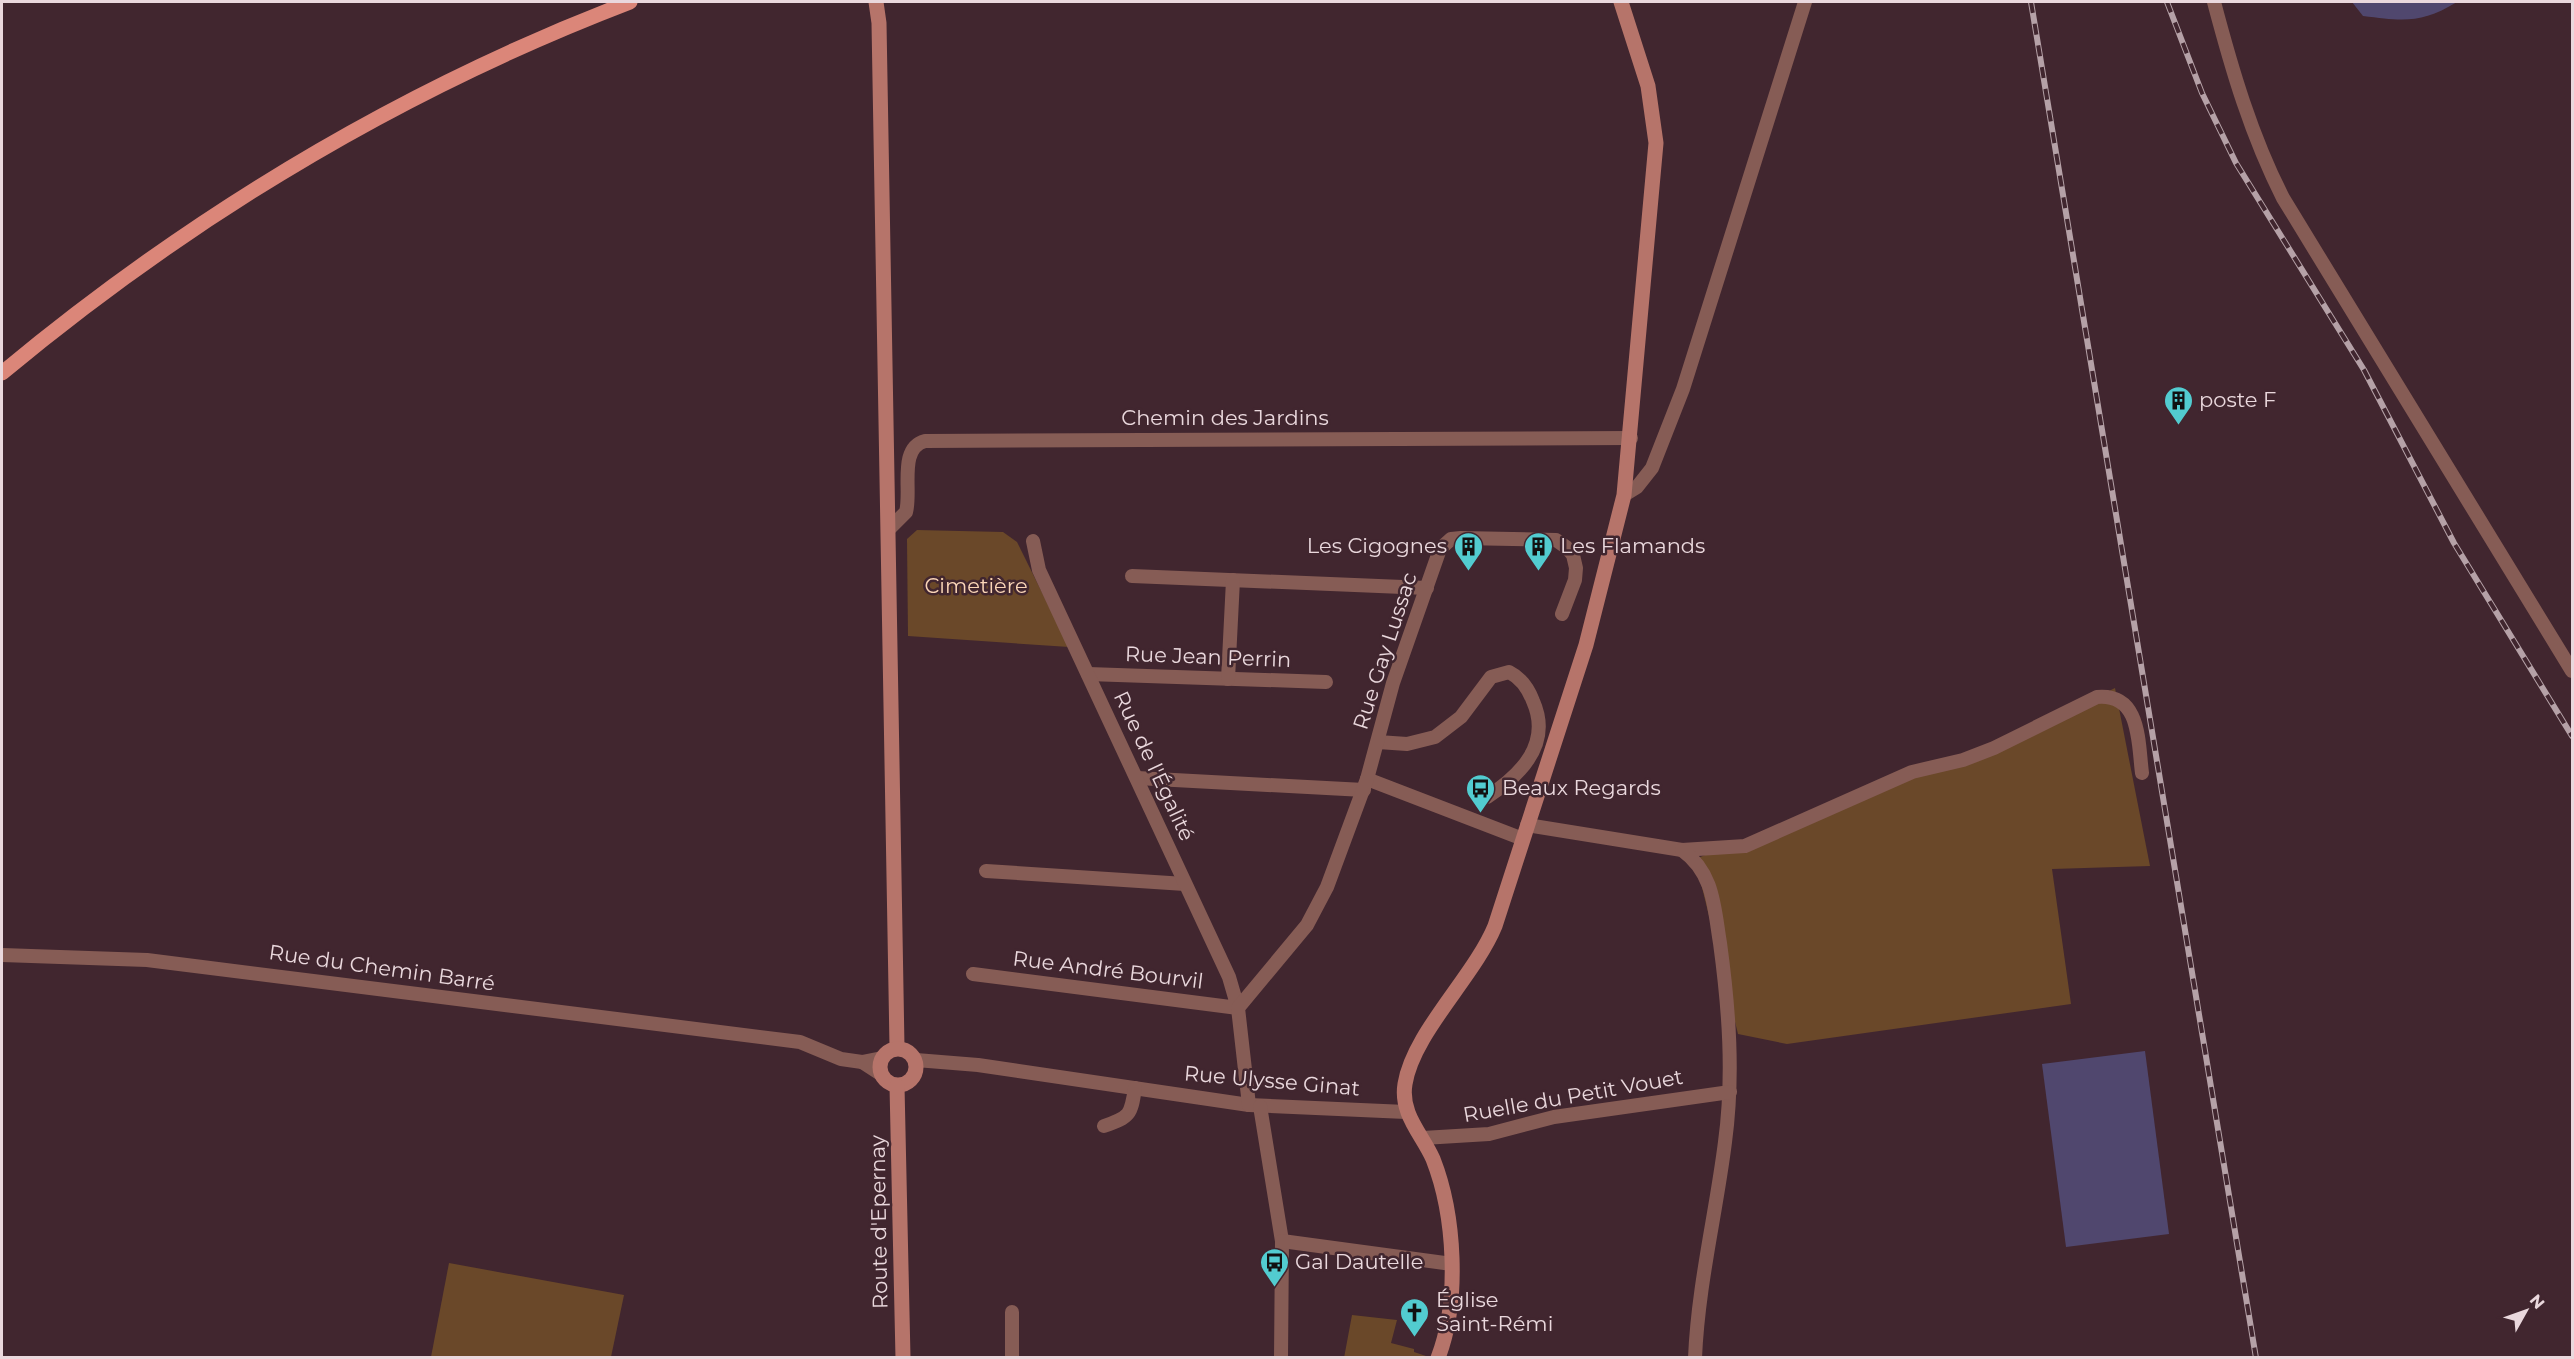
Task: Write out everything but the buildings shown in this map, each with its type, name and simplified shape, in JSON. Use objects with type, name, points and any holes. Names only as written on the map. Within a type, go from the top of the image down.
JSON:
[{"type":"main road","points":[[2,373],[77,311],[173,241],[304,157],[453,77],[528,42],[630,2]]},
{"type":"main road","points":[[876,2],[879,23]]},
{"type":"main road","points":[[881,2],[879,23],[897,1047]]},
{"type":"main road","points":[[1438,1358],[1446,1326],[1452,1264],[1444,1201],[1434,1161],[1423,1138],[1406,1112],[1404,1084],[1413,1059],[1490,938],[1586,645],[1624,495],[1631,438],[1656,143],[1648,86],[1621,2]]},
{"type":"main road","points":[[897,1047],[913,1054],[916,1060],[912,1078],[897,1086],[890,1084],[882,1075],[880,1064],[882,1058],[897,1047]]},
{"type":"main road","name":"Route d'Epernay","points":[[897,1086],[903,1358]]},
{"type":"street","points":[[1624,495],[1637,487],[1652,468],[1683,389],[1805,2]]},
{"type":"street","points":[[2214,2],[2238,92],[2257,144],[2283,198],[2572,671]]},
{"type":"street","name":"Chemin des Jardins","points":[[888,530],[906,512],[910,452],[919,442],[925,441],[1631,438]]},
{"type":"street","name":"Rue Gay Lussac","points":[[1238,1008],[1293,943],[1319,905],[1365,785],[1393,683],[1440,549],[1451,539],[1556,540],[1573,555],[1576,568],[1575,580],[1562,614]]},
{"type":"street","name":"Rue de l'Égalité","points":[[1033,541],[1040,570],[1228,977],[1238,1008],[1282,1241],[1281,1358]]},
{"type":"street","points":[[1132,576],[1427,588]]},
{"type":"street","points":[[1228,679],[1233,580]]},
{"type":"street","points":[[1378,742],[1407,744],[1435,737],[1461,717],[1491,677],[1509,672],[1521,680],[1532,697],[1538,719],[1538,737],[1523,769],[1508,784],[1487,797]]},
{"type":"street","name":"Rue Jean Perrin","points":[[1088,674],[1326,682]]},
{"type":"street","points":[[1137,778],[1365,785],[1525,832],[1682,850],[1725,849],[1757,842],[1912,772],[1963,760],[1994,748],[2097,697],[2110,696],[2124,704],[2136,720],[2142,773]]},
{"type":"street","points":[[1682,850],[1700,864],[1708,883],[1728,1000],[1730,1092],[1723,1156],[1696,1331],[1695,1358]]},
{"type":"street","points":[[986,872],[1185,884]]},
{"type":"street","name":"Rue du Chemin Barré","points":[[2,955],[147,960],[800,1042],[842,1059],[862,1062]]},
{"type":"street","name":"Rue André Bourvil","points":[[973,974],[1238,1008]]},
{"type":"street","points":[[862,1062],[882,1058]]},
{"type":"street","name":"Rue Ulysse Ginat","points":[[916,1060],[978,1065],[1255,1105],[1406,1112]]},
{"type":"street","points":[[862,1062],[882,1075]]},
{"type":"street","points":[[1104,1126],[1128,1116],[1132,1111],[1135,1088]]},
{"type":"street","name":"Ruelle du Petit Vouet","points":[[1423,1138],[1489,1134],[1554,1117],[1730,1092]]},
{"type":"street","points":[[1282,1241],[1452,1264]]},
{"type":"street","points":[[1012,1312],[1012,1358]]},
{"type":"green space","name":"Cimetière","points":[[917,530],[1003,532],[1017,542],[1069,647],[908,636],[907,539]]},
{"type":"green space","points":[[2115,688],[2150,866],[2052,869],[2071,1004],[1787,1044],[1738,1034],[1695,859],[2041,724]]},
{"type":"green space","points":[[449,1263],[624,1295],[611,1357],[431,1357]]},
{"type":"green space","points":[[1352,1315],[1397,1320],[1391,1343],[1414,1349],[1414,1352],[1432,1358],[1344,1358]]},
{"type":"shaded area","points":[[2352,2],[2457,2],[2433,14],[2401,20],[2363,16]]},
{"type":"shaded area","points":[[2145,1051],[2169,1234],[2066,1247],[2042,1064]]},
{"type":"railway","points":[[2031,2],[2256,1358]]},
{"type":"railway","points":[[2167,2],[2202,93],[2236,163],[2364,370],[2454,543],[2572,736]]},
{"type":"place","name":"poste F","points":[[2178,426]]},
{"type":"place","name":"Les Cigognes","points":[[1468,572]]},
{"type":"place","name":"Les Flamands","points":[[1539,572]]},
{"type":"place","name":"Beaux Regards","points":[[1481,814]]},
{"type":"place","name":"Gal Dautelle","points":[[1274,1288]]},
{"type":"place","name":"Église Saint-Rémi","points":[[1415,1338]]}]
